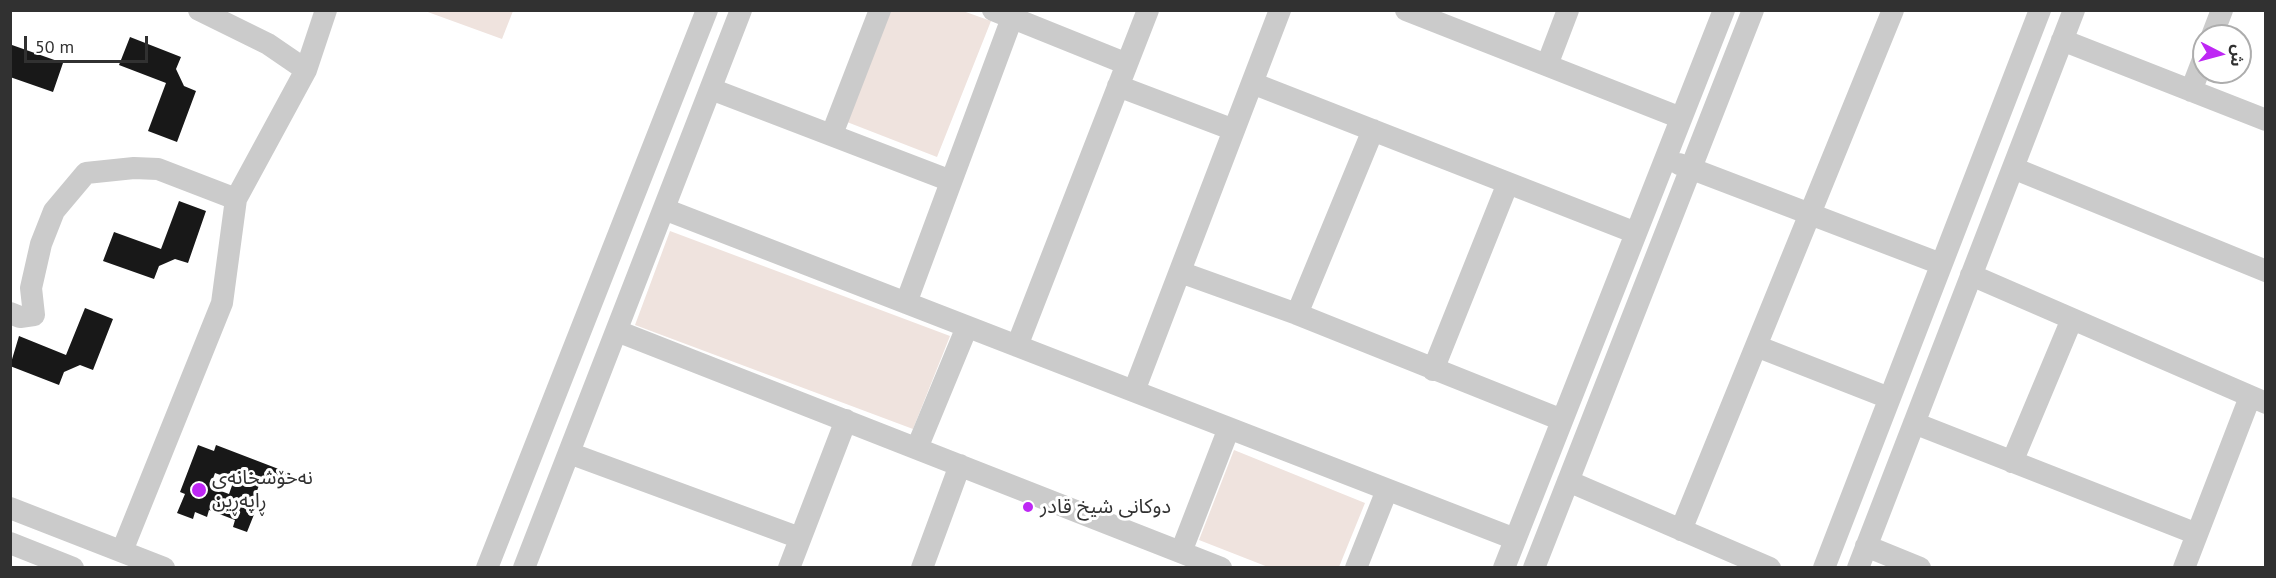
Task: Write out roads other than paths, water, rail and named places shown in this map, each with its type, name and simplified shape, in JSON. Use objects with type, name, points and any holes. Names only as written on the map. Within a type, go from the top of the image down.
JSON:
[{"type":"street","points":[[199,10],[268,44],[306,70]]},
{"type":"street","points":[[122,551],[222,303],[236,199],[306,70],[326,10]]},
{"type":"street","points":[[487,567],[707,10]]},
{"type":"street","points":[[524,567],[741,10]]},
{"type":"street","points":[[832,134],[880,10]]},
{"type":"street","points":[[1017,346],[1148,10]]},
{"type":"street","points":[[1134,391],[1280,10]]},
{"type":"street","points":[[1406,10],[1442,17],[1547,65],[1681,118]]},
{"type":"street","points":[[1547,65],[1568,10]]},
{"type":"street","points":[[1504,567],[1724,10]]},
{"type":"street","points":[[1534,567],[1753,10]]},
{"type":"street","points":[[1681,530],[1893,10]]},
{"type":"street","points":[[1824,567],[2040,10]]},
{"type":"street","points":[[1858,567],[2074,10]]},
{"type":"street","points":[[906,303],[951,181],[1002,14],[1127,64]]},
{"type":"street","points":[[2062,40],[2265,120]]},
{"type":"street","points":[[2018,68],[2047,79]]},
{"type":"street","points":[[1252,83],[1636,233]]},
{"type":"street","points":[[2191,91],[2194,84]]},
{"type":"street","points":[[1118,86],[1234,130]]},
{"type":"street","points":[[711,89],[951,181]]},
{"type":"street","points":[[1297,314],[1373,130]]},
{"type":"street","points":[[1665,159],[1941,264]]},
{"type":"street","points":[[10,313],[20,317],[34,315],[31,288],[41,244],[54,211],[86,173],[134,168],[158,169],[236,199]]},
{"type":"street","points":[[2013,168],[2265,271]]},
{"type":"street","points":[[1433,370],[1508,183]]},
{"type":"street","points":[[664,209],[1515,539]]},
{"type":"street","points":[[618,236],[649,247]]},
{"type":"street","points":[[1180,272],[1297,314],[1562,420]]},
{"type":"street","points":[[1971,275],[2261,401],[2197,534],[2184,567]]},
{"type":"street","points":[[2013,462],[2072,319]]},
{"type":"street","points":[[917,448],[968,327]]},
{"type":"street","points":[[616,331],[1219,567]]},
{"type":"street","points":[[1756,346],[1889,398]]},
{"type":"street","points":[[789,567],[846,420]]},
{"type":"street","points":[[1914,423],[2197,534]]},
{"type":"street","points":[[1181,552],[1229,428]]},
{"type":"street","points":[[569,453],[800,538]]},
{"type":"street","points":[[922,567],[960,465]]},
{"type":"street","points":[[1861,471],[1891,482]]},
{"type":"street","points":[[1568,481],[1770,567]]},
{"type":"street","points":[[1356,567],[1387,490]]},
{"type":"street","points":[[10,508],[164,567]]},
{"type":"street","points":[[10,543],[72,567]]},
{"type":"street","points":[[1866,546],[1920,567]]},
{"type":"place","name":"نەخۆشخانەی ڕاپەڕین","points":[[199,490]]},
{"type":"place","name":"دوکانی شیخ قادر","points":[[1028,507]]}]
